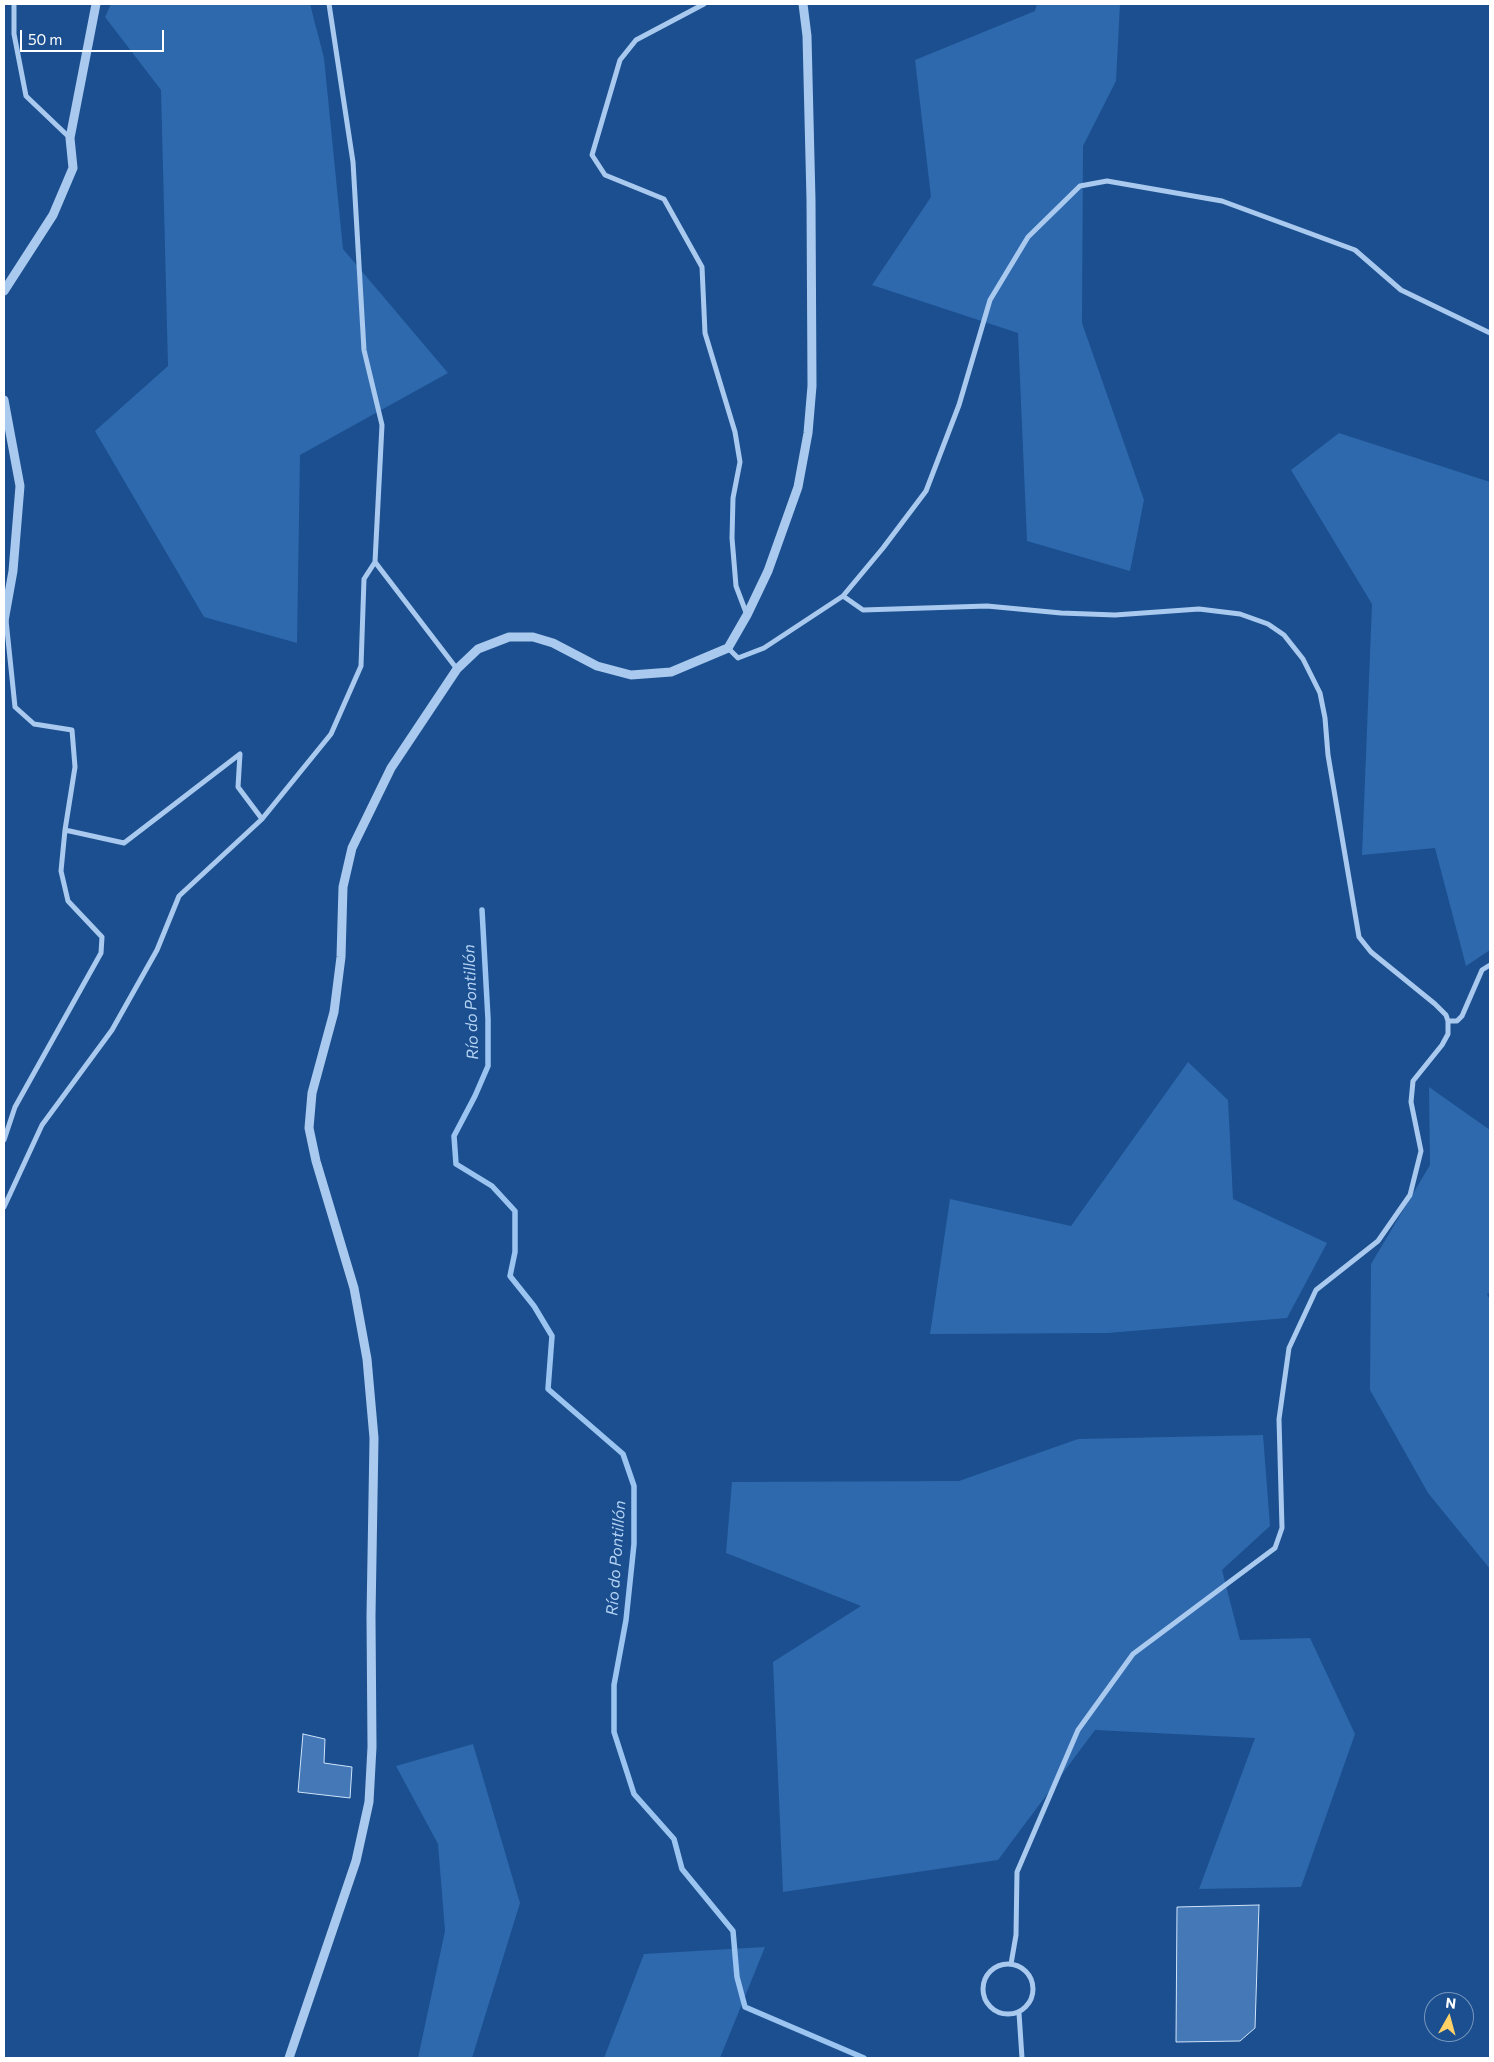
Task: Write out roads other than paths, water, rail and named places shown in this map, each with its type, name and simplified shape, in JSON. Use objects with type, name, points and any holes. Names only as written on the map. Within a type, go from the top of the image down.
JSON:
[{"type":"street","points":[[14,4],[14,34],[26,96],[70,138]]},
{"type":"street","points":[[4,291],[57,207],[73,168],[70,138],[96,4]]},
{"type":"street","points":[[4,1207],[42,1125],[112,1030],[157,950],[179,896],[262,819],[331,734],[361,666],[364,579],[375,562],[382,425],[364,350],[353,162],[329,4]]},
{"type":"street","points":[[704,4],[636,40],[620,60],[592,155],[606,175],[664,200],[702,267],[705,333],[735,432],[740,462],[733,498],[732,538],[736,586],[747,615]]},
{"type":"street","points":[[289,2058],[356,1861],[369,1802],[372,1747],[371,1616],[374,1438],[367,1359],[354,1288],[308,1128],[312,1093],[334,1012],[340,957],[343,888],[352,848],[391,768],[457,670],[478,649],[509,637],[533,637],[553,643],[597,666],[631,675],[670,672],[728,648],[747,615],[768,571],[798,487],[810,414],[812,386],[811,191],[807,36],[803,4]]},
{"type":"street","points":[[728,648],[738,658],[764,648],[843,596],[883,548],[926,491],[959,404],[990,300],[1028,237],[1080,186],[1107,181],[1222,201],[1355,250],[1401,290],[1490,334]]},
{"type":"street","points":[[4,400],[20,486],[13,571],[5,619],[15,707],[34,724],[72,730],[75,767],[65,830],[61,871],[68,901],[102,937],[101,953],[15,1106],[4,1140]]},
{"type":"street","points":[[375,562],[457,670]]},
{"type":"street","points":[[843,596],[863,610],[987,606],[1061,613],[1115,614],[1199,610],[1240,614],[1268,624],[1284,635],[1303,659],[1320,693],[1325,718],[1328,754],[1359,937],[1371,952],[1435,1004],[1446,1015],[1448,1021],[1448,1034],[1442,1045],[1413,1081],[1411,1102],[1421,1152],[1410,1195],[1378,1241],[1316,1290],[1289,1348],[1279,1419],[1282,1528],[1275,1548],[1133,1654],[1078,1730],[1017,1872],[1016,1935],[1011,1964]]},
{"type":"street","points":[[65,830],[124,843],[240,754],[238,787],[262,819]]},
{"type":"street","points":[[1448,1021],[1456,1021],[1462,1016],[1482,970],[1490,965]]},
{"type":"street","points":[[1011,1964],[1019,1966],[1026,1971],[1033,1985],[1030,2002],[1018,2013],[1010,2015],[994,2011],[987,2005],[982,1989],[988,1973],[995,1967],[1011,1964]]},
{"type":"street","points":[[1018,2013],[1022,2058]]},
{"type":"waterway","name":"Río do Pontillón","points":[[482,910],[488,1019],[488,1066],[454,1136],[456,1164],[492,1186],[515,1211],[515,1252],[510,1276],[534,1306],[552,1336],[548,1389],[623,1454],[634,1486],[634,1544],[626,1620],[614,1685],[614,1732],[634,1794],[674,1839],[682,1869],[733,1931],[737,1977],[745,2007],[864,2058]]}]
